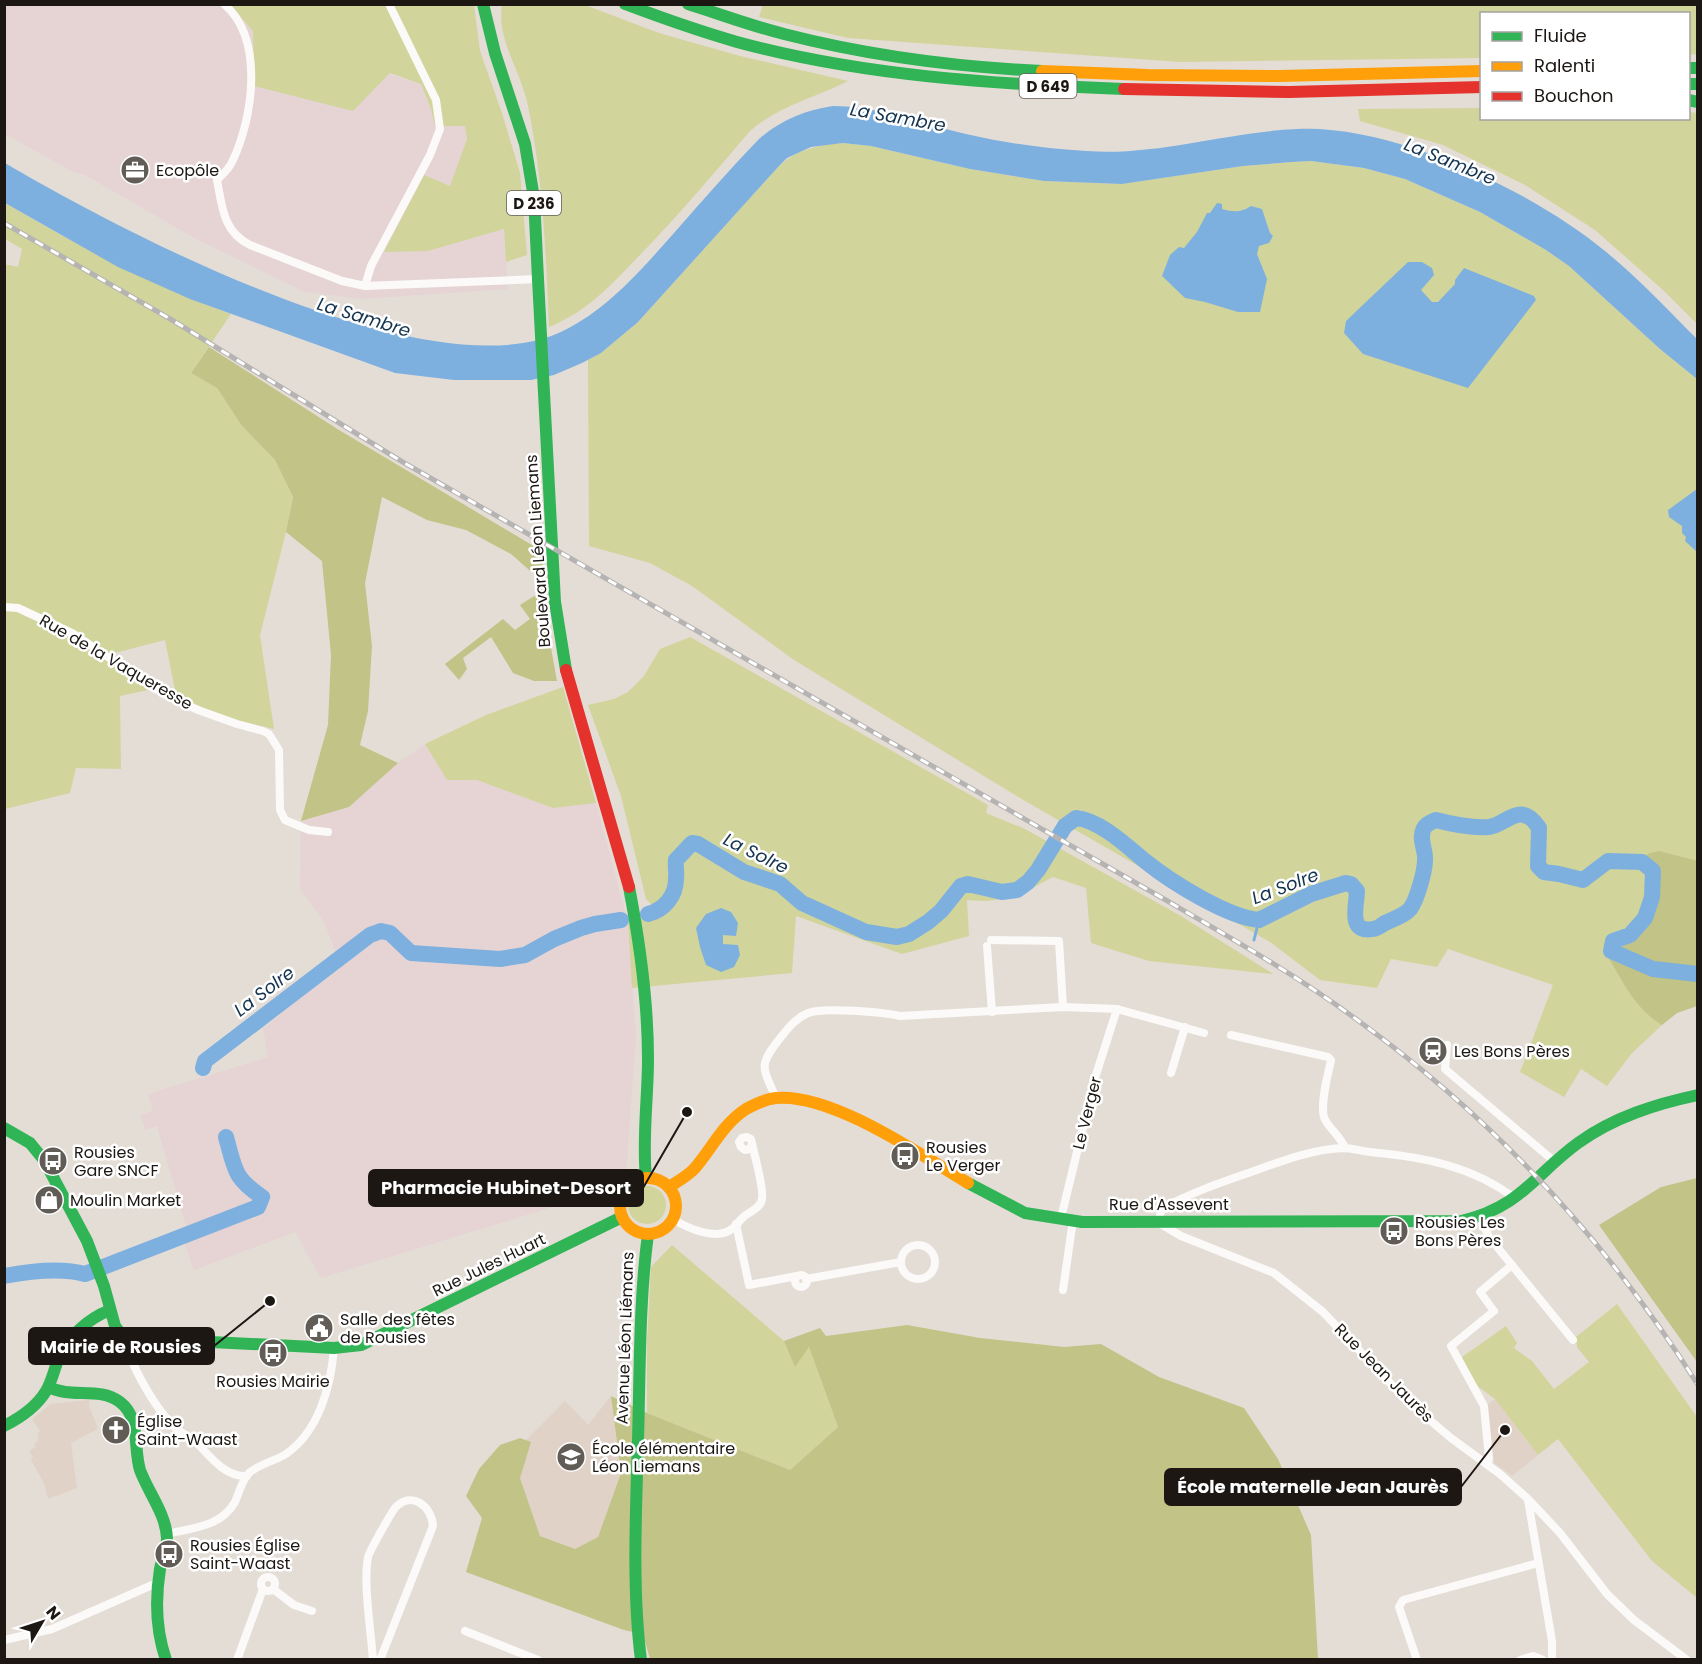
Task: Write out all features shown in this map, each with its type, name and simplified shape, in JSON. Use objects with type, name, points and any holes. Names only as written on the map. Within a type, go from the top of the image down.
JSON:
[{"type":"main road","name":"D 236","points":[[483,4],[486,21]]},
{"type":"main road","points":[[486,21],[492,4]]},
{"type":"main road","name":"D 649","points":[[625,4],[666,22],[836,64],[1024,86],[1266,93],[1480,87]]},
{"type":"main road","name":"D 649","points":[[688,4],[782,34],[835,46],[889,56],[1023,70],[1148,75],[1268,76],[1480,71]]},
{"type":"main road","name":"Boulevard Léon Liemans","points":[[486,21],[521,128],[534,198],[552,556],[556,617],[564,666],[573,703],[618,842],[637,927],[648,1036],[646,1139],[643,1161],[646,1178]]},
{"type":"main road","name":"Rue d'Assevent","points":[[669,1187],[692,1171],[732,1120],[749,1108],[776,1098],[807,1100],[831,1108],[890,1137],[1023,1212],[1067,1219],[1159,1223],[1234,1220],[1461,1221],[1480,1218],[1516,1199],[1577,1143],[1612,1122],[1652,1107],[1698,1095]]},
{"type":"main road","points":[[4,1128],[25,1139],[39,1153],[60,1188],[95,1259],[110,1310],[120,1333]]},
{"type":"main road","points":[[646,1178],[655,1179],[669,1187],[676,1204],[673,1219],[662,1230],[648,1234],[633,1230],[622,1217],[620,1204],[625,1190],[633,1182],[646,1178]]},
{"type":"main road","name":"Rue Jules Huart","points":[[120,1333],[131,1338],[334,1348],[361,1345],[622,1217]]},
{"type":"main road","name":"Avenue Léon Liémans","points":[[641,1659],[637,1629],[637,1464],[642,1278],[648,1234]]},
{"type":"main road","points":[[4,1426],[39,1400],[48,1387],[68,1342],[91,1319],[110,1310]]},
{"type":"main road","points":[[48,1387],[62,1394],[98,1395],[114,1399],[129,1412],[136,1435],[140,1468],[167,1534],[159,1582],[158,1636],[166,1659]]},
{"type":"street","points":[[224,4],[236,17],[249,43],[251,71],[248,105],[242,134],[231,164],[217,180],[228,228],[238,238],[250,246],[342,281],[365,286],[538,279]]},
{"type":"street","points":[[365,286],[375,258],[430,154],[440,129],[440,115],[436,100],[389,4]]},
{"type":"street","name":"Rue de la Vaqueresse","points":[[4,607],[18,608],[74,634],[169,697],[198,710],[269,734],[279,750],[280,810],[285,820],[309,830],[328,832]]},
{"type":"street","points":[[992,1012],[989,943],[1059,941],[1063,1007]]},
{"type":"street","points":[[776,1098],[763,1066],[766,1057],[794,1022],[811,1011],[880,1012],[900,1016],[1063,1007],[1117,1009],[1204,1033]]},
{"type":"street","name":"Le Verger","points":[[1063,1290],[1067,1219],[1095,1078],[1117,1009]]},
{"type":"street","points":[[1171,1073],[1185,1028]]},
{"type":"street","points":[[1231,1035],[1328,1057],[1331,1060],[1323,1107],[1324,1119],[1341,1138],[1345,1148]]},
{"type":"street","points":[[1447,1045],[1445,1069],[1555,1162]]},
{"type":"street","points":[[673,1219],[688,1228],[707,1233],[728,1231],[759,1206],[762,1200],[753,1144]]},
{"type":"street","points":[[1159,1223],[1161,1209],[1177,1200],[1276,1163],[1326,1150],[1345,1148],[1408,1156],[1453,1165],[1490,1181],[1516,1199]]},
{"type":"street","points":[[1480,1218],[1489,1237],[1573,1340]]},
{"type":"street","name":"Rue Jean Jaurès","points":[[1159,1223],[1181,1236],[1274,1273],[1288,1283],[1323,1312],[1407,1401],[1528,1499],[1560,1533],[1607,1594],[1634,1620],[1687,1659]]},
{"type":"street","points":[[736,1224],[749,1285],[801,1275],[806,1279],[901,1262]]},
{"type":"street","points":[[920,1245],[932,1252],[935,1262],[932,1272],[918,1279],[904,1272],[901,1262],[902,1255],[907,1248],[920,1245]]},
{"type":"street","points":[[1488,1465],[1490,1458],[1484,1406],[1451,1346],[1494,1311],[1480,1292],[1512,1265]]},
{"type":"street","points":[[120,1333],[146,1389],[173,1426],[195,1442],[217,1464],[229,1472],[247,1476]]},
{"type":"street","points":[[167,1534],[215,1523],[234,1503],[247,1476],[253,1470],[274,1461],[304,1438],[317,1414],[330,1380],[334,1348]]},
{"type":"street","points":[[1520,1659],[1552,1655],[1528,1499]]},
{"type":"street","points":[[373,1659],[367,1572],[369,1555],[396,1508],[405,1502],[417,1501],[427,1507],[432,1516],[433,1526],[380,1659]]},
{"type":"street","points":[[1417,1659],[1398,1607],[1403,1600],[1538,1563]]},
{"type":"street","points":[[237,1659],[263,1589],[262,1580],[268,1577],[274,1580],[273,1589],[267,1592],[263,1589]]},
{"type":"street","points":[[4,1640],[52,1629],[154,1582],[159,1582]]},
{"type":"street","points":[[273,1589],[294,1605],[312,1611]]},
{"type":"street","points":[[465,1632],[538,1659]]},
{"type":"street","points":[[1533,1656],[1543,1659]]},
{"type":"shaded area","points":[[5,5],[230,5],[254,31],[421,84],[435,126],[465,126],[467,139],[428,251],[504,229],[508,289],[361,299],[305,292],[196,239],[85,175],[73,172],[5,134]]},
{"type":"shaded area","points":[[425,744],[447,780],[477,780],[553,808],[596,803],[628,922],[636,1038],[626,1175],[612,1189],[321,1278],[295,1232],[194,1270],[185,1244],[187,1230],[157,1126],[145,1130],[140,1115],[153,1111],[148,1094],[268,1057],[263,1029],[336,967],[335,951],[324,922],[300,888],[301,821],[349,807],[398,763]]},
{"type":"shaded area","name":"École élémentaire Léon Liemans","points":[[611,1396],[621,1473],[598,1537],[575,1549],[540,1536],[520,1478],[526,1440],[565,1401],[588,1425]]},
{"type":"shaded area","points":[[1495,1399],[1538,1455],[1512,1476],[1494,1463],[1487,1405]]},
{"type":"shaded area","points":[[89,1400],[98,1429],[71,1443],[77,1488],[48,1499],[44,1483],[31,1460],[33,1457],[29,1451],[36,1447],[34,1444],[38,1441],[38,1433],[41,1432],[32,1419],[51,1404]]},
{"type":"green space","points":[[763,4],[1697,5],[1697,54],[1690,55],[1690,12],[1480,12],[1480,58],[1180,62],[848,38],[759,17]]},
{"type":"green space","points":[[230,5],[474,5],[480,51],[520,173],[527,255],[506,262],[504,229],[428,251],[384,252],[424,175],[450,186],[467,139],[465,126],[435,126],[421,84],[390,73],[353,111],[254,86],[253,31]]},
{"type":"green space","points":[[502,5],[585,5],[659,33],[740,56],[848,81],[785,108],[750,131],[668,225],[608,287],[587,305],[563,321],[549,327],[545,244],[533,133],[525,94],[506,43],[501,18]]},
{"type":"green space","points":[[1480,108],[1480,120],[1690,120],[1690,112],[1697,113],[1697,324],[1663,290],[1595,230],[1525,185],[1443,145],[1360,121],[1358,109]]},
{"type":"green space","points":[[843,143],[871,146],[970,169],[1044,181],[1122,184],[1243,166],[1311,161],[1364,168],[1405,179],[1480,212],[1546,250],[1569,266],[1660,349],[1697,379],[1697,861],[1680,858],[1652,866],[1655,873],[1655,891],[1644,922],[1632,937],[1609,954],[1609,959],[1638,1005],[1662,1025],[1632,1053],[1607,1086],[1581,1069],[1564,1097],[1520,1072],[1553,985],[1448,949],[1437,967],[1391,959],[1377,988],[1320,980],[1270,942],[1020,798],[794,660],[692,586],[650,563],[589,546],[588,360],[601,353],[638,322],[786,160],[809,149]]},
{"type":"green space","points":[[5,203],[115,264],[231,314],[191,373],[217,388],[242,426],[275,460],[293,497],[260,635],[274,729],[220,716],[176,695],[165,640],[111,654],[148,690],[120,696],[121,769],[76,768],[70,793],[5,809],[4,264],[18,267],[22,249],[5,239]]},
{"type":"green space","points":[[209,347],[339,430],[542,551],[545,615],[557,681],[534,681],[513,673],[491,637],[463,658],[467,669],[459,680],[445,664],[503,619],[515,630],[530,619],[520,605],[539,593],[536,576],[511,554],[466,530],[427,520],[382,497],[365,583],[372,646],[368,711],[360,745],[398,763],[349,807],[301,821],[328,725],[331,655],[322,561],[286,532],[293,497],[275,460],[242,426],[217,388],[191,373]]},
{"type":"green space","points":[[690,637],[988,805],[986,813],[1025,829],[1181,916],[1273,974],[1149,961],[1091,943],[1086,888],[1053,877],[1002,899],[967,900],[969,936],[902,954],[796,916],[792,973],[632,988],[628,922],[661,914],[646,899],[621,796],[588,705],[614,699],[628,692],[644,676],[660,649]]},
{"type":"green space","points":[[563,687],[596,803],[553,808],[477,780],[447,780],[425,744],[486,715]]},
{"type":"green space","points":[[1659,851],[1698,861],[1697,1006],[1677,1013],[1662,1025],[1638,1005],[1609,959],[1609,954],[1632,938],[1644,922],[1656,889],[1656,879],[1653,869],[1647,862],[1647,854]]},
{"type":"green space","points":[[1698,1178],[1697,1362],[1599,1225],[1661,1187]]},
{"type":"green space","points":[[647,1186],[661,1191],[666,1205],[661,1219],[647,1224],[633,1219],[628,1205],[633,1191]]},
{"type":"green space","points":[[672,1245],[784,1341],[795,1366],[809,1347],[838,1427],[790,1470],[647,1413],[647,1342],[651,1267]]},
{"type":"green space","points":[[1617,1304],[1697,1417],[1697,1598],[1652,1561],[1558,1439],[1538,1455],[1495,1399],[1476,1385],[1462,1357],[1506,1326],[1517,1343],[1514,1348],[1532,1361],[1554,1389],[1589,1362],[1577,1347],[1576,1337]]},
{"type":"green space","points":[[907,1325],[980,1338],[1064,1347],[1101,1344],[1159,1377],[1244,1408],[1278,1459],[1311,1535],[1318,1659],[650,1659],[643,1634],[624,1630],[466,1572],[482,1518],[466,1496],[479,1469],[500,1445],[520,1438],[531,1442],[520,1478],[540,1536],[575,1549],[598,1537],[621,1473],[611,1396],[647,1413],[790,1470],[838,1427],[809,1347],[795,1367],[784,1341],[820,1328],[826,1336]]},
{"type":"water","name":"La Sambre","points":[[833,106],[884,112],[996,140],[1072,150],[1113,152],[1140,150],[1244,134],[1297,129],[1335,130],[1417,150],[1501,185],[1575,228],[1605,251],[1697,339],[1697,379],[1660,349],[1569,266],[1480,212],[1405,179],[1364,168],[1311,161],[1243,166],[1122,184],[1044,181],[970,169],[871,146],[843,143],[811,147],[787,158],[638,322],[601,353],[554,375],[531,380],[454,380],[395,373],[190,299],[118,267],[5,203],[5,163],[123,227],[198,263],[278,297],[359,324],[437,341],[506,345],[563,331],[595,312],[662,247],[759,139],[776,126],[794,117]]},
{"type":"water","points":[[1217,203],[1222,204],[1222,209],[1230,211],[1240,211],[1251,206],[1262,209],[1273,236],[1269,243],[1259,246],[1257,254],[1267,279],[1260,312],[1238,312],[1185,298],[1162,276],[1170,255],[1179,247],[1184,248],[1197,232],[1207,213],[1210,213]]},
{"type":"water","points":[[1408,262],[1422,262],[1432,268],[1434,275],[1421,290],[1432,302],[1438,302],[1455,284],[1455,280],[1464,268],[1534,296],[1536,300],[1468,388],[1363,354],[1344,333],[1346,321]]},
{"type":"water","points":[[1697,489],[1697,552],[1685,541],[1682,526],[1669,517],[1668,510]]},
{"type":"water","points":[[721,908],[731,912],[738,923],[736,936],[723,935],[723,944],[738,945],[740,955],[734,967],[721,972],[706,965],[696,928],[706,914]]},
{"type":"waterway","name":"La Solre","points":[[648,914],[664,906],[668,901],[674,891],[676,860],[692,843],[698,844],[744,872],[780,884],[802,903],[866,932],[897,937],[909,934],[928,922],[941,911],[961,886],[968,884],[1002,892],[1017,890],[1038,870],[1065,826],[1076,818],[1104,829],[1169,879],[1231,912],[1259,920],[1311,894],[1346,883],[1351,884],[1357,891],[1355,910],[1357,923],[1365,929],[1375,929],[1405,914],[1413,905],[1424,871],[1422,832],[1428,824],[1436,820],[1489,827],[1520,814],[1526,815],[1539,828],[1538,866],[1544,872],[1583,880],[1608,861],[1642,862],[1653,871],[1652,897],[1645,918],[1630,935],[1613,941],[1611,951],[1653,969],[1698,974]]},
{"type":"waterway","name":"La Solre","points":[[203,1068],[205,1061],[370,935],[381,931],[390,933],[411,953],[500,959],[525,955],[554,939],[581,928],[621,920]]},
{"type":"waterway","points":[[1254,940],[1259,920]]},
{"type":"waterway","name":"La Solre","points":[[4,1276],[55,1270],[85,1274],[258,1207],[262,1197],[245,1184],[236,1172],[226,1137]]},
{"type":"railway","points":[[4,223],[172,320],[401,461],[1214,928],[1337,1005],[1410,1060],[1457,1100],[1546,1187],[1627,1283],[1698,1385]]},
{"type":"traffic: fast","points":[[483,4],[495,53],[525,144],[534,198],[538,279]]},
{"type":"traffic: fast","points":[[625,4],[737,42],[832,63],[977,81],[1124,89]]},
{"type":"traffic: fast","points":[[688,4],[772,31],[847,48],[945,63],[1042,71]]},
{"type":"traffic: fast","points":[[1690,68],[1698,68]]},
{"type":"traffic: fast","points":[[1690,84],[1698,84]]},
{"type":"traffic: fast","points":[[1690,100],[1698,102]]},
{"type":"traffic: fast","points":[[538,279],[555,602],[566,670]]},
{"type":"traffic: fast","points":[[629,887],[640,951],[647,1016],[646,1178]]},
{"type":"traffic: fast","points":[[968,1183],[1025,1213],[1082,1222],[1461,1221],[1498,1208],[1512,1199],[1578,1143],[1606,1126],[1651,1107],[1698,1095]]},
{"type":"traffic: fast","points":[[4,1128],[30,1143],[44,1160],[87,1241],[104,1286],[115,1326],[120,1333],[131,1338],[334,1348],[361,1345],[622,1217]]},
{"type":"traffic: fast","points":[[641,1660],[636,1606],[636,1522],[641,1311],[648,1234]]},
{"type":"traffic: fast","points":[[4,1426],[38,1402],[50,1383],[62,1352],[73,1336],[94,1318],[110,1310]]},
{"type":"traffic: fast","points":[[49,1387],[66,1392],[94,1393],[112,1397],[120,1402],[131,1416],[140,1470],[166,1529],[167,1542],[157,1592],[158,1627],[166,1660]]},
{"type":"traffic: slow","points":[[1042,71],[1280,76],[1480,71]]},
{"type":"traffic: slow","points":[[669,1187],[695,1168],[724,1129],[738,1115],[768,1099],[776,1098],[798,1099],[849,1115],[901,1142],[968,1183]]},
{"type":"traffic: slow","points":[[648,1178],[659,1180],[668,1186],[674,1195],[676,1206],[674,1217],[668,1226],[659,1232],[648,1234],[637,1232],[628,1226],[622,1217],[620,1206],[622,1195],[628,1186],[637,1180],[648,1178]]},
{"type":"traffic: jam","points":[[1124,89],[1289,92],[1480,87]]},
{"type":"traffic: jam","points":[[566,670],[629,887]]},
{"type":"place","name":"Ecopôle","points":[[135,170]]},
{"type":"place","name":"Les Bons Pères","points":[[1433,1051]]},
{"type":"place","name":"Pharmacie Hubinet-Desort","points":[[687,1112]]},
{"type":"place","name":"Rousies Le Verger","points":[[905,1156]]},
{"type":"place","name":"Rousies Gare SNCF","points":[[53,1161]]},
{"type":"place","name":"Moulin Market","points":[[49,1200]]},
{"type":"place","name":"Rousies Les Bons Pères","points":[[1394,1231]]},
{"type":"place","name":"Mairie de Rousies","points":[[270,1301]]},
{"type":"place","name":"Salle des fêtes de Rousies","points":[[319,1328]]},
{"type":"place","name":"Rousies Mairie","points":[[273,1353]]},
{"type":"place","name":"Église Saint-Waast","points":[[116,1430]]},
{"type":"place","name":"École maternelle Jean Jaurès","points":[[1505,1430]]},
{"type":"place","name":"École élémentaire Léon Liemans","points":[[571,1457]]},
{"type":"place","name":"Rousies Église Saint-Waast","points":[[169,1554]]}]
